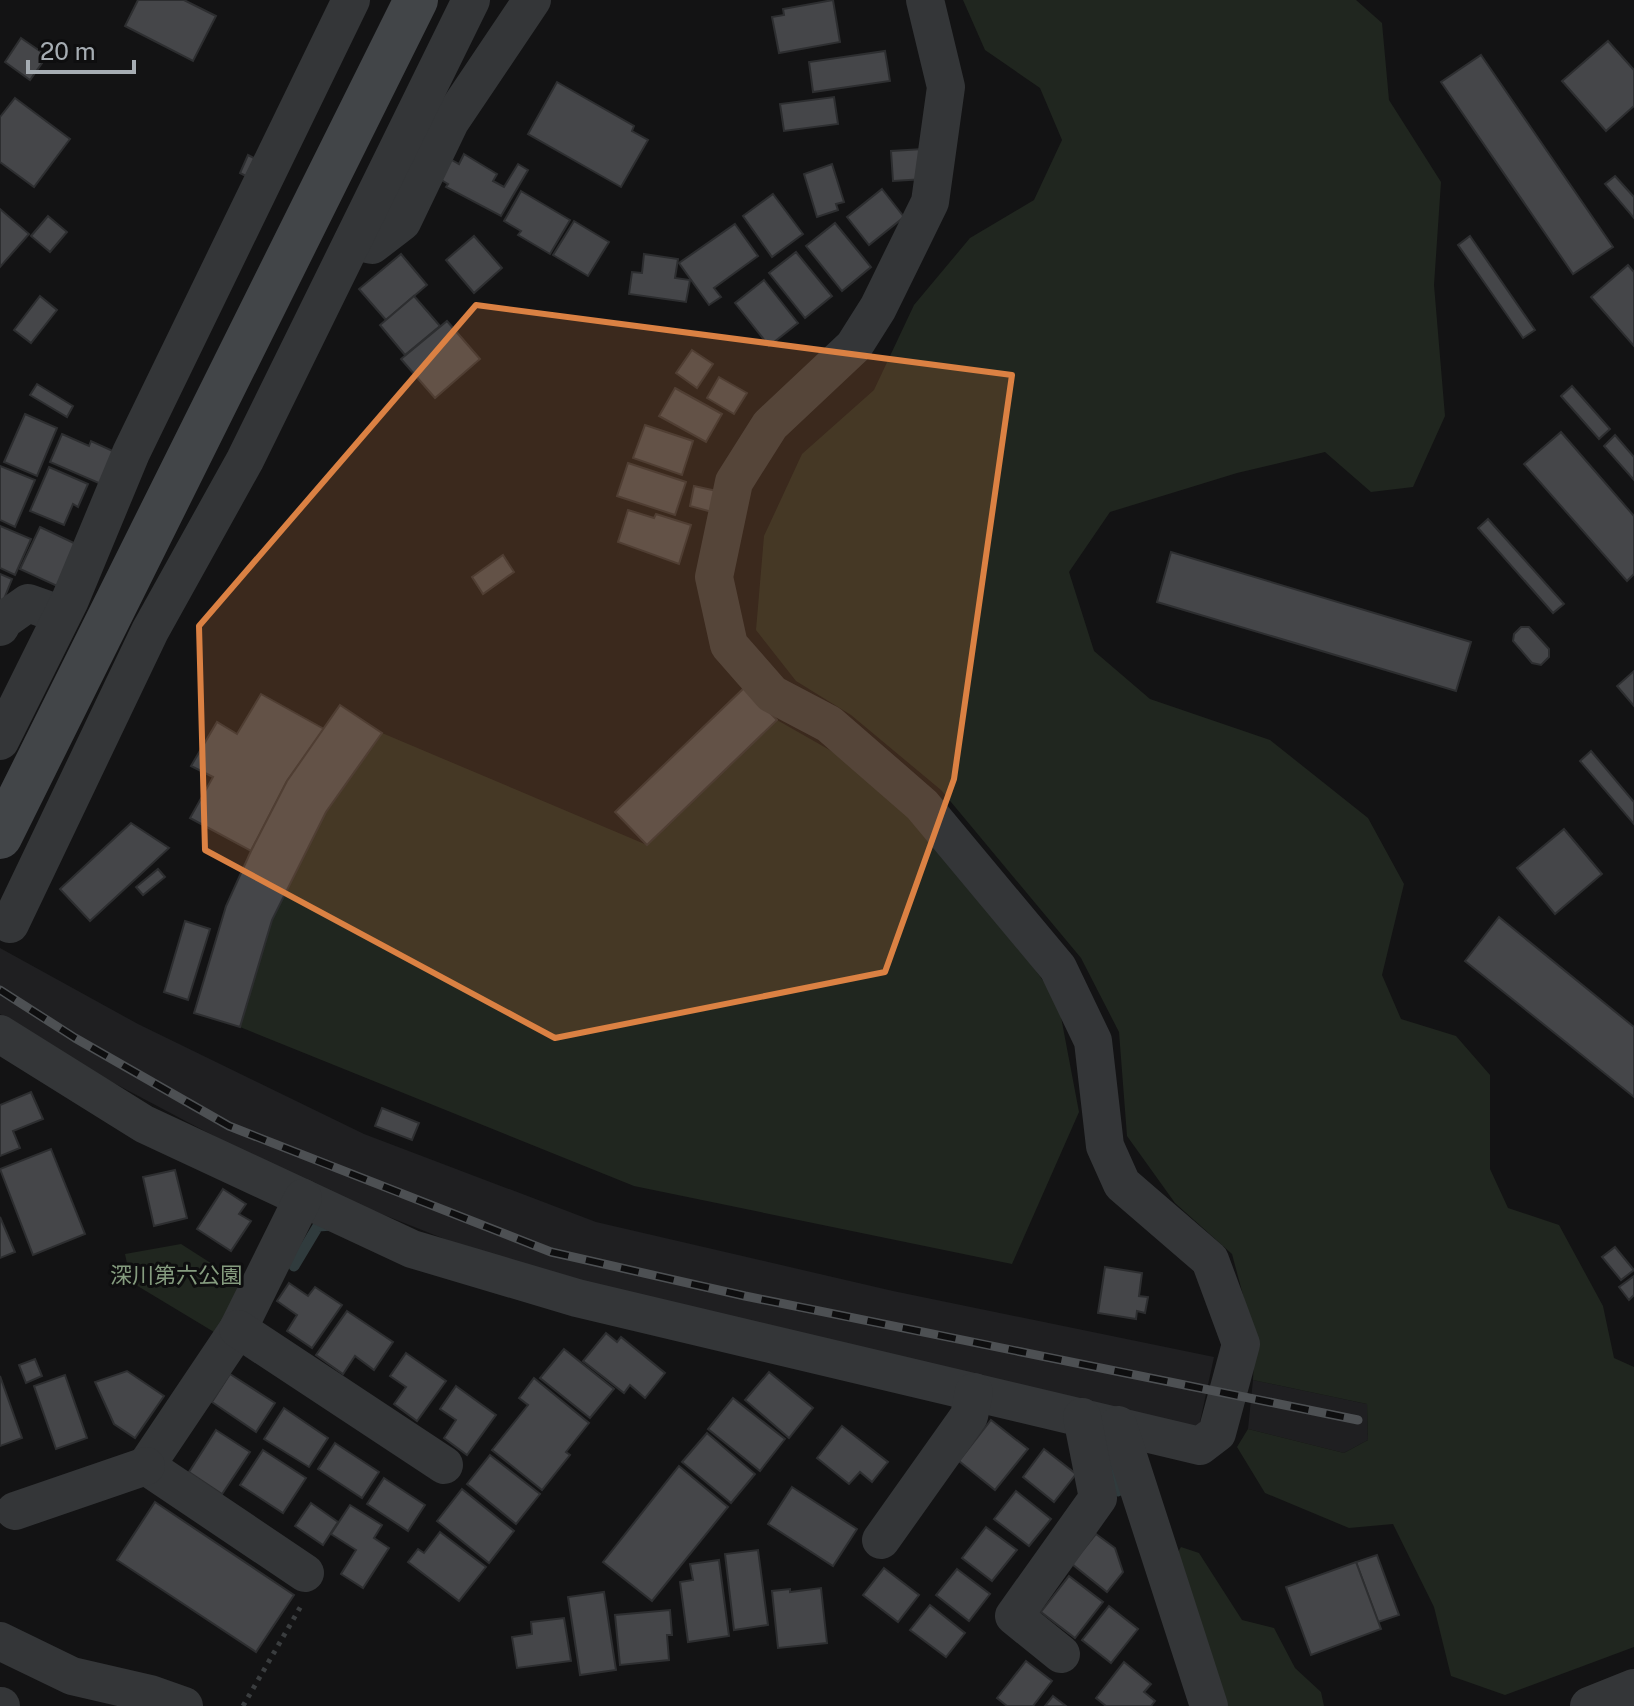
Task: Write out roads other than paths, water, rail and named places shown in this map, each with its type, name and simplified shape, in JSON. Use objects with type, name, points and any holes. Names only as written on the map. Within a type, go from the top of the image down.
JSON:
[{"type":"street","points":[[0,741],[62,615],[131,453],[351,0]]},
{"type":"street","points":[[0,837],[416,0]]},
{"type":"street","points":[[10,924],[150,631],[245,460],[471,0]]},
{"type":"street","points":[[353,241],[372,245],[402,222],[450,122],[532,0]]},
{"type":"street","points":[[0,1034],[144,1124],[412,1249],[577,1298],[1200,1446],[1217,1433],[1241,1344],[1210,1260],[1122,1184],[1105,1146],[1093,1041],[1058,968],[922,805],[829,724],[772,694],[729,645],[714,577],[734,482],[770,425],[854,346],[878,308],[930,202],[946,87],[925,0]]},
{"type":"street","points":[[0,627],[4,620],[28,603],[62,615]]},
{"type":"street","points":[[15,1511],[146,1466],[238,1329],[303,1198]]},
{"type":"street","points":[[238,1329],[444,1465]]},
{"type":"street","points":[[881,1540],[969,1416],[974,1392]]},
{"type":"street","points":[[1061,1654],[1014,1616],[1098,1498],[1100,1421]]},
{"type":"street","points":[[1100,1421],[1209,1706]]},
{"type":"street","points":[[146,1466],[305,1573]]},
{"type":"street","points":[[0,1641],[72,1676],[150,1694],[184,1706]]},
{"type":"street","points":[[1589,1706],[1634,1688]]},
{"type":"waterway","points":[[294,1266],[318,1226],[333,1225]]},
{"type":"waterway","points":[[1110,1460],[1118,1491]]},
{"type":"railway","points":[[0,990],[75,1038],[229,1126],[551,1252],[745,1296],[1358,1420]]},
{"type":"park label","name":"深川第六公園","points":[[176,1275]]}]
